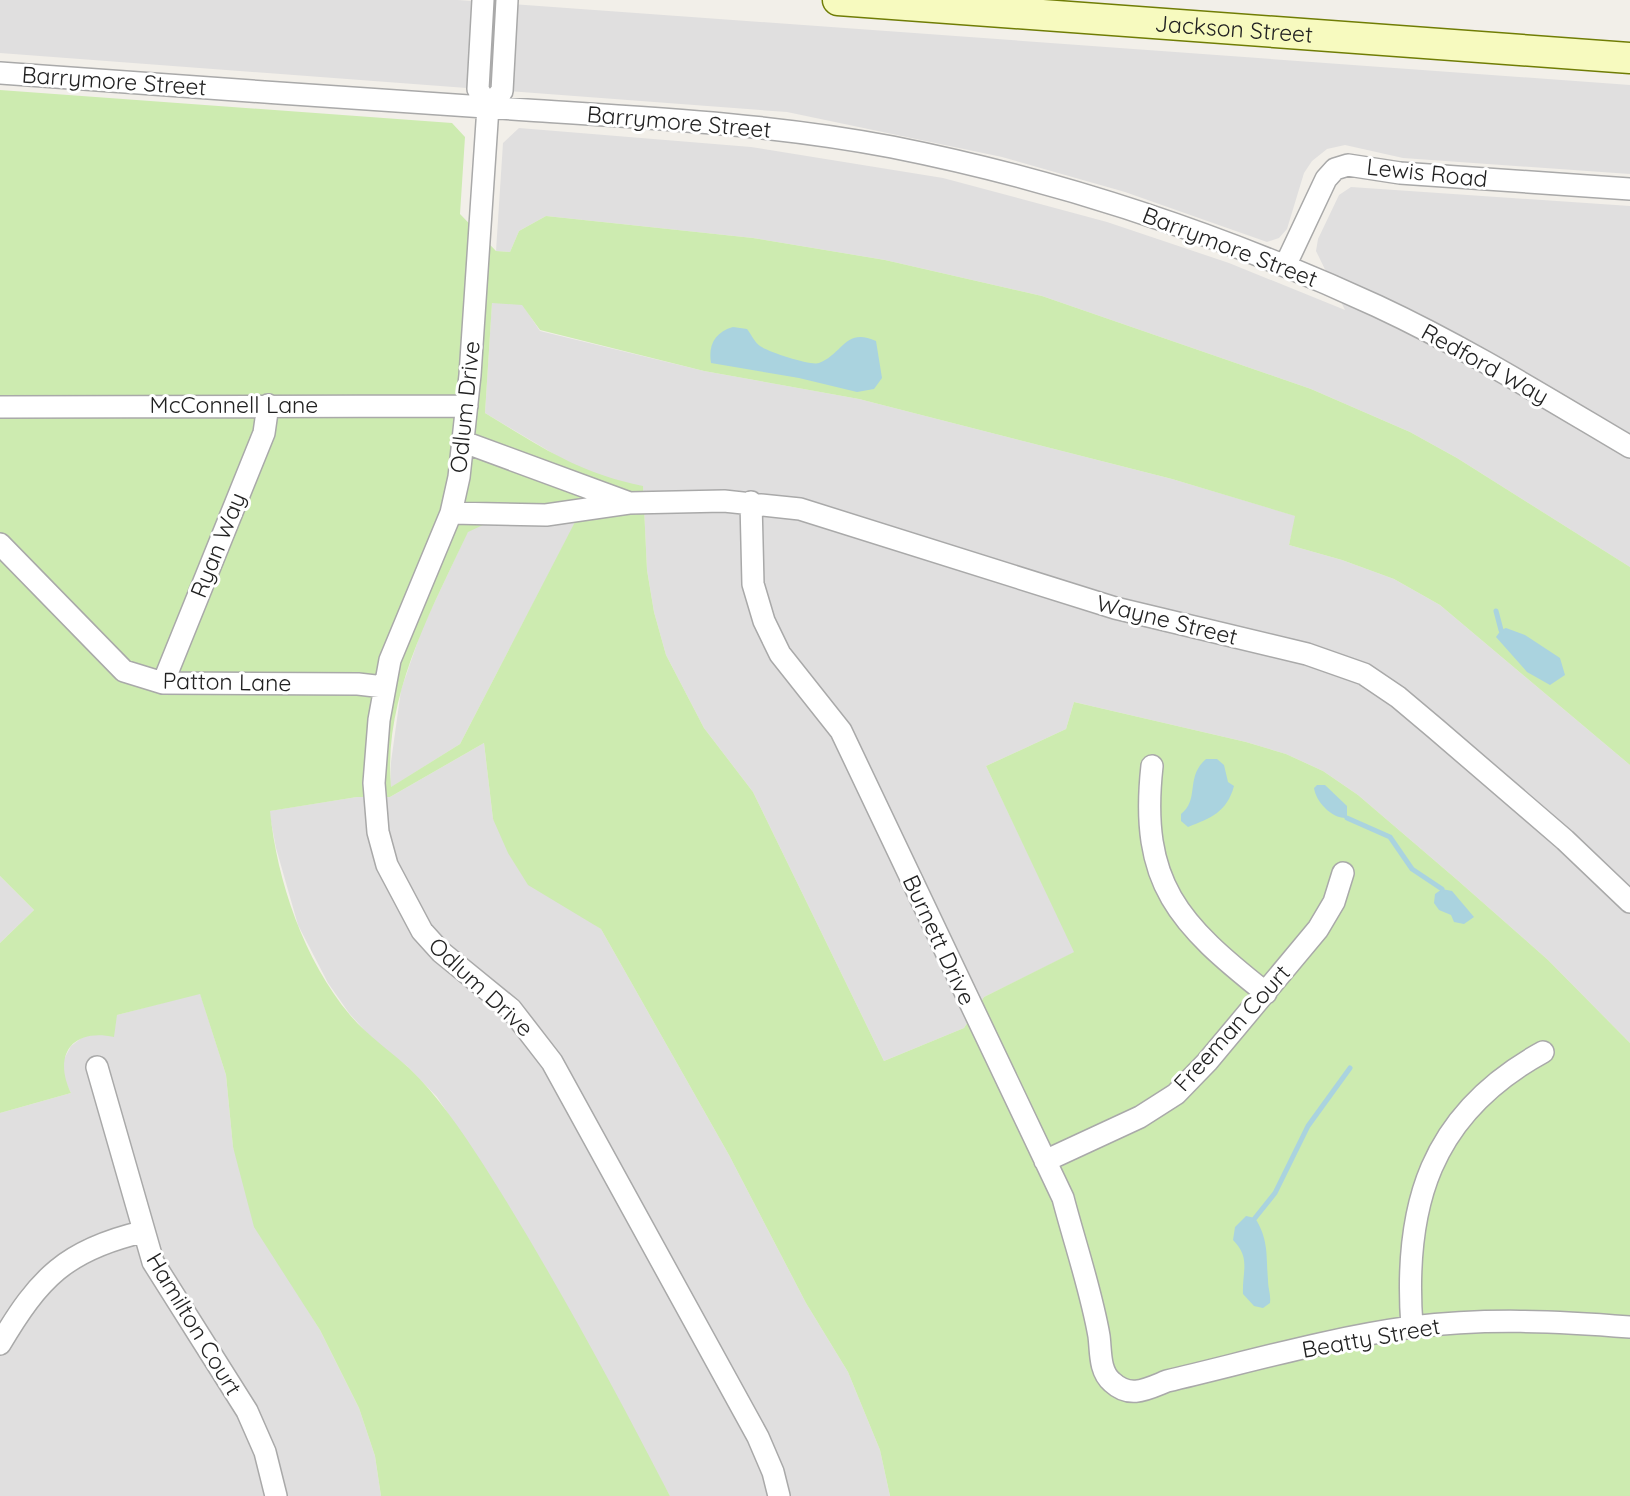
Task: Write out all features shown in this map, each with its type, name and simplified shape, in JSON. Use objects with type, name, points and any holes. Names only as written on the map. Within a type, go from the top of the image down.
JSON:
[{"type":"main road","name":"Jackson Street","points":[[838,0],[923,3],[1630,58]]},
{"type":"street","name":"Odlum Drive","points":[[483,0],[478,89],[488,107],[464,442],[451,513],[407,616],[384,687],[374,783],[378,832],[387,866],[403,899],[435,945],[511,1009],[552,1062],[758,1437],[773,1472],[779,1496]]},
{"type":"street","name":"Odlum Drive","points":[[488,107],[502,91],[507,0]]},
{"type":"street","points":[[480,49],[504,51]]},
{"type":"street","name":"Barrymore Street","points":[[0,73],[764,128],[891,147],[1112,204],[1285,266],[1336,288]]},
{"type":"street","name":"Lewis Road","points":[[1285,266],[1326,179],[1335,169],[1348,165],[1400,173],[1630,190]]},
{"type":"street","name":"Redford Way","points":[[1336,288],[1495,367],[1630,447]]},
{"type":"street","name":"Ryan Way","points":[[163,683],[264,433],[268,405]]},
{"type":"street","name":"McConnell Lane","points":[[0,407],[467,406]]},
{"type":"street","name":"Wayne Street","points":[[464,442],[629,503]]},
{"type":"street","name":"Wayne Street","points":[[451,513],[546,515],[629,503],[751,502],[800,509],[1093,602],[1307,654],[1363,674],[1382,685],[1565,840],[1630,902]]},
{"type":"street","name":"Burnett Drive","points":[[751,502],[753,584],[764,621],[780,654],[841,731],[1063,1198],[1099,1335],[1105,1374],[1119,1387]]},
{"type":"street","name":"Patton Lane","points":[[0,544],[124,671],[163,683],[358,684],[384,687]]},
{"type":"street","points":[[1152,766],[1150,826],[1166,888],[1189,927],[1203,943],[1265,993]]},
{"type":"street","name":"Freeman Court","points":[[1045,1161],[1140,1117],[1175,1094],[1207,1062],[1318,929],[1334,902],[1343,873]]},
{"type":"street","points":[[1412,1327],[1410,1246],[1419,1201],[1440,1151],[1476,1102],[1520,1065],[1543,1052]]},
{"type":"street","name":"Hamilton Court","points":[[97,1067],[142,1232],[160,1276],[247,1412],[265,1452],[276,1496]]},
{"type":"street","points":[[0,1344],[33,1292],[58,1269],[106,1240],[142,1232]]},
{"type":"street","name":"Beatty Street","points":[[1119,1387],[1130,1392],[1144,1391],[1167,1381],[1412,1327],[1536,1320],[1630,1327]]},
{"type":"shaded area","points":[[0,0],[458,0],[1630,85],[1630,174],[1403,158],[1345,145],[1327,149],[1312,161],[1304,173],[1287,229],[1279,238],[1267,242],[1125,192],[1002,157],[787,112],[0,53]]},
{"type":"shaded area","points":[[519,128],[751,147],[943,178],[1107,222],[1229,263],[1345,310],[1316,251],[1318,239],[1339,195],[1351,187],[1630,206],[1630,567],[1457,458],[1410,432],[1311,389],[1042,296],[885,260],[753,238],[546,216],[519,231],[510,252],[496,251],[503,143]]},
{"type":"shaded area","points":[[492,302],[522,304],[540,331],[704,371],[859,399],[1172,479],[1296,516],[1289,545],[1394,579],[1440,605],[1630,765],[1630,1043],[1548,960],[1358,795],[1323,771],[1286,754],[1246,742],[1074,702],[1066,729],[986,766],[1075,952],[984,997],[964,1028],[884,1061],[753,792],[704,728],[666,655],[654,612],[647,570],[643,487],[604,479],[569,463],[485,413]]},
{"type":"shaded area","points":[[577,519],[460,744],[390,788],[401,690],[422,629],[468,531],[482,525]]},
{"type":"shaded area","points":[[484,743],[493,819],[567,906],[601,929],[729,1155],[806,1303],[848,1372],[880,1450],[890,1496],[670,1496],[482,1164],[437,1097],[407,1066],[375,1042],[349,1013],[328,983],[298,925],[276,848],[269,811],[357,797],[390,797]]},
{"type":"shaded area","points":[[0,876],[34,910],[0,943]]},
{"type":"shaded area","points":[[200,993],[226,1075],[233,1147],[278,1262],[320,1330],[359,1408],[375,1456],[381,1496],[0,1496],[0,1113],[71,1093],[62,1075],[64,1059],[71,1046],[84,1036],[99,1034],[117,1015]]},
{"type":"green space","points":[[0,90],[452,123],[465,137],[460,214],[496,251],[510,252],[519,231],[546,216],[753,238],[885,260],[1042,296],[1311,389],[1410,432],[1457,458],[1630,567],[1630,765],[1440,605],[1394,579],[1289,545],[1295,516],[1172,479],[859,399],[704,371],[540,330],[522,305],[492,303],[485,413],[542,448],[579,466],[643,486],[647,570],[654,612],[666,655],[704,728],[753,792],[884,1061],[964,1028],[984,997],[1074,952],[986,766],[1066,729],[1074,702],[1246,742],[1286,754],[1323,771],[1358,795],[1548,960],[1630,1043],[1630,1496],[890,1496],[880,1450],[848,1372],[806,1303],[729,1155],[601,929],[528,885],[508,853],[493,819],[484,743],[390,797],[357,797],[270,811],[279,865],[295,919],[319,970],[350,1015],[420,1079],[466,1139],[557,1287],[670,1496],[381,1496],[375,1456],[359,1408],[320,1330],[254,1227],[233,1147],[226,1075],[200,994],[117,1015],[114,1037],[87,1037],[70,1048],[64,1067],[71,1093],[0,1113],[0,943],[34,910],[0,876]],"holes":[[[576,520],[460,744],[391,787],[390,753],[402,688],[425,624],[468,532],[483,525]]]},
{"type":"water","points":[[733,327],[747,329],[756,343],[765,349],[814,363],[827,359],[851,339],[857,337],[876,341],[882,378],[874,389],[857,392],[799,378],[711,363],[714,340]]},
{"type":"water","points":[[1506,628],[1525,635],[1560,658],[1565,675],[1550,685],[1527,672],[1496,637]]},
{"type":"water","points":[[1206,759],[1217,759],[1224,765],[1228,782],[1234,786],[1227,802],[1217,813],[1188,827],[1181,821],[1181,814],[1190,802],[1196,773]]},
{"type":"water","points":[[1317,785],[1325,785],[1347,806],[1347,818],[1336,816],[1326,809],[1315,793],[1314,788]]},
{"type":"water","points":[[1442,889],[1452,891],[1474,917],[1464,924],[1454,922],[1451,915],[1439,910],[1434,903],[1435,894]]},
{"type":"water","points":[[1246,1216],[1255,1218],[1265,1241],[1270,1303],[1263,1308],[1254,1306],[1243,1294],[1244,1259],[1233,1240],[1235,1227]]},
{"type":"waterway","points":[[1496,611],[1501,630]]},
{"type":"waterway","points":[[1347,818],[1390,837],[1412,869],[1442,889]]},
{"type":"waterway","points":[[1255,1218],[1275,1193],[1308,1126],[1350,1068]]}]
